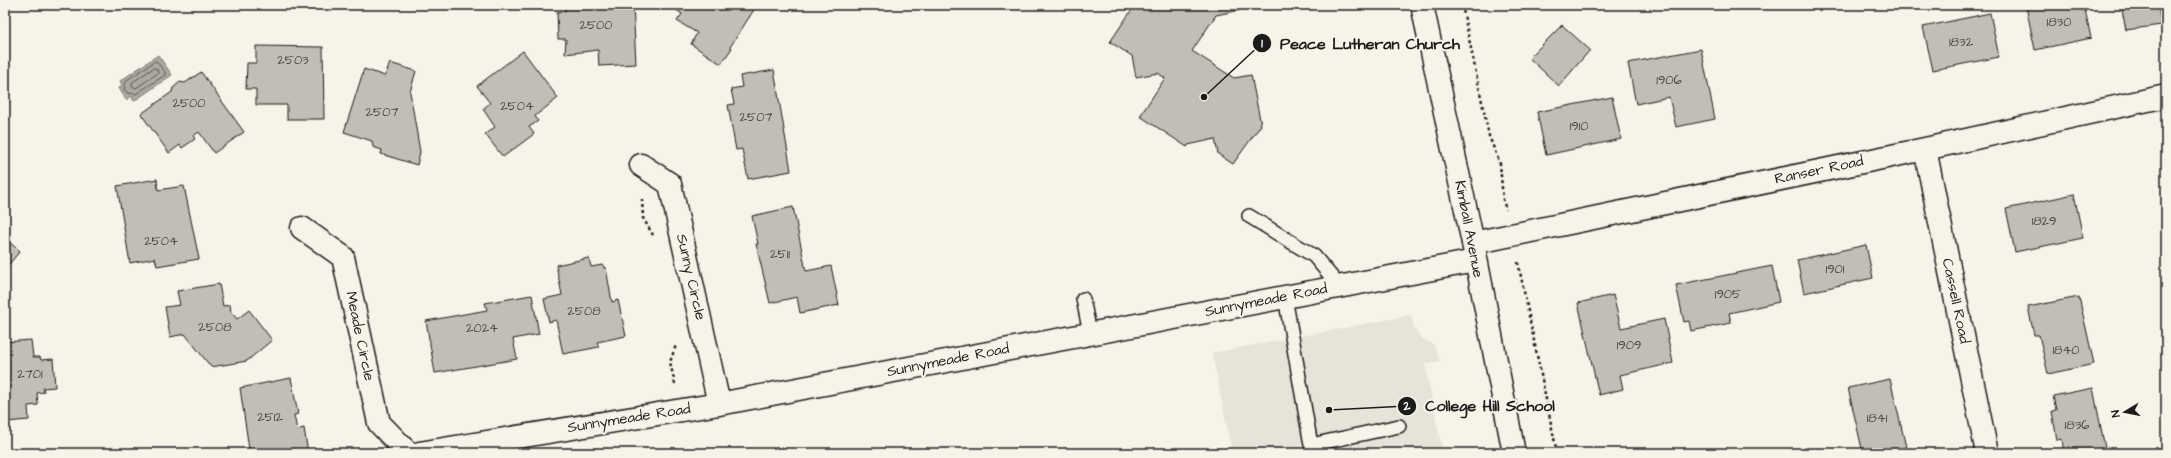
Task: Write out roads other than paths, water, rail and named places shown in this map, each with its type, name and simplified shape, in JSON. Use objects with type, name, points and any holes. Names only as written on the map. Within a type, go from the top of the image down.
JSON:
[{"type":"street","name":"Kimball Avenue","points":[[1422,5],[1474,252],[1514,453]]},
{"type":"street","name":"Ranser Road","points":[[1474,252],[1925,149],[2166,96]]},
{"type":"street","name":"Cassell Road","points":[[1925,149],[1987,453]]},
{"type":"street","name":"Sunny Circle","points":[[641,165],[670,184],[719,404]]},
{"type":"street","name":"Meade Circle","points":[[302,228],[343,258],[379,423],[408,453]]},
{"type":"street","name":"Sunnymeade Road","points":[[419,453],[719,404],[1340,287],[1474,252]]},
{"type":"lane","points":[[1249,216],[1314,256],[1340,287]]},
{"type":"lane","points":[[1285,297],[1311,445],[1399,426]]},
{"type":"lane","points":[[1083,299],[1090,333]]},
{"type":"water","points":[[158,55],[172,75],[134,101],[131,96],[126,100],[119,88],[122,85],[120,81]]},
{"type":"place","name":"Peace Lutheran Church","points":[[1204,97]]},
{"type":"place","name":"College Hill School","points":[[1329,410]]}]
